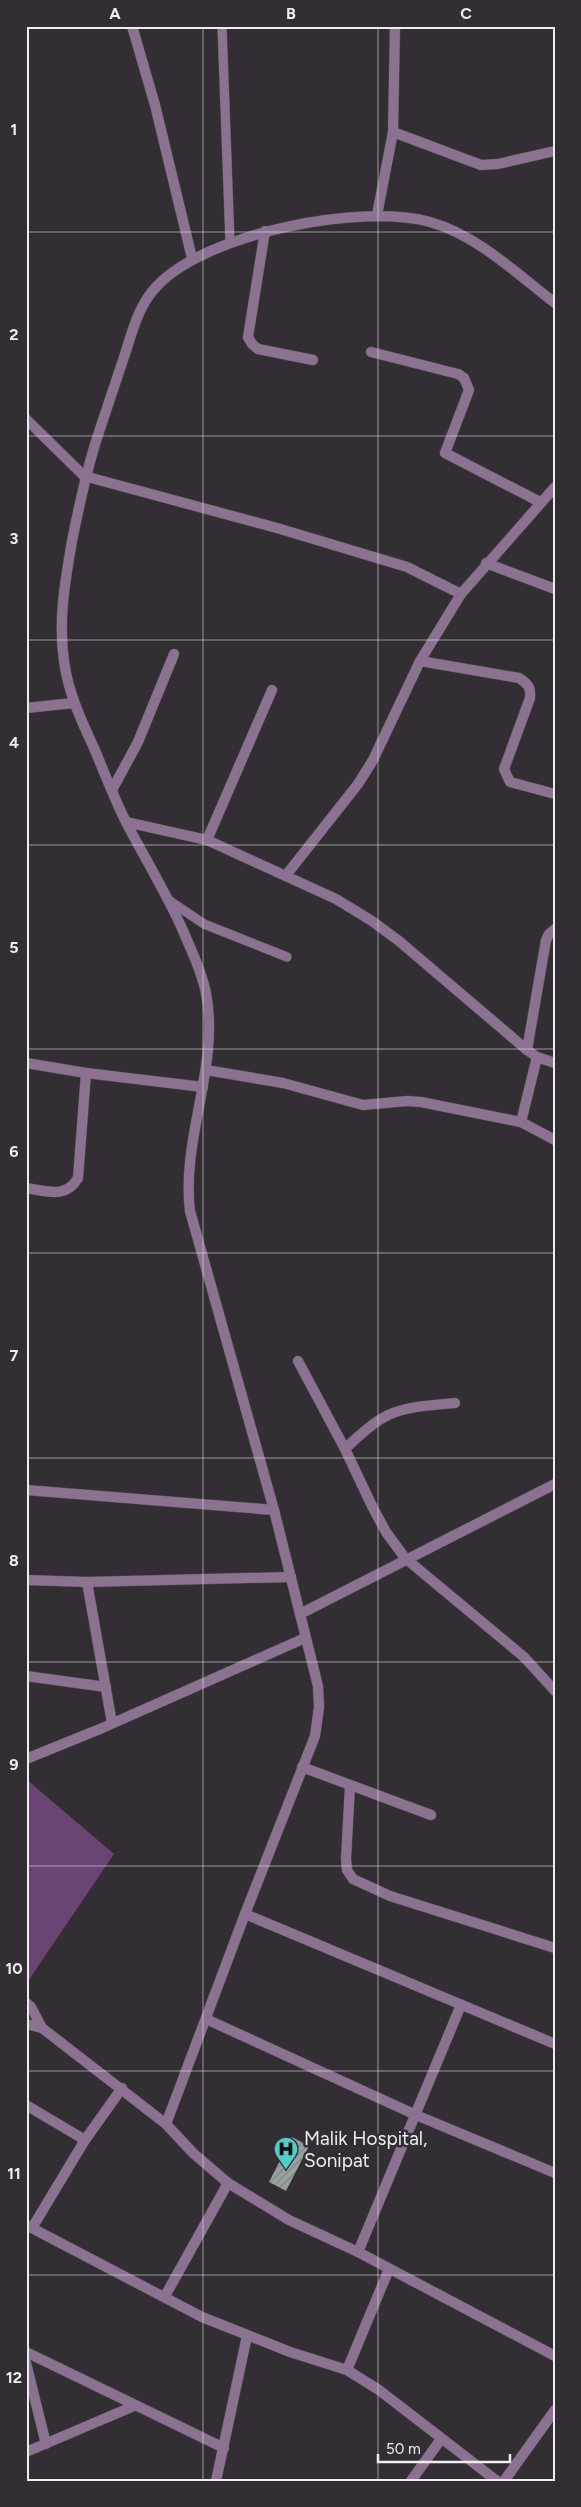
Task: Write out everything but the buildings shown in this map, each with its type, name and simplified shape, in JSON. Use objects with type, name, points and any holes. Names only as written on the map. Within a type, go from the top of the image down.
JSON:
[{"type":"street","points":[[132,26],[155,105],[192,258]]},
{"type":"street","points":[[377,215],[393,132],[394,26]]},
{"type":"street","points":[[393,132],[481,165],[498,164],[552,152],[555,144]]},
{"type":"street","points":[[166,2124],[245,1914],[315,1736],[319,1707],[318,1686],[274,1510],[190,1211],[187,1185],[189,1158],[206,1070],[208,1016],[206,992],[197,963],[170,902],[126,822],[74,703],[64,663],[61,602],[84,476],[139,313],[154,289],[171,272],[192,258],[230,242],[266,231],[377,215],[431,222],[456,233],[482,248],[555,302]]},
{"type":"street","points":[[266,231],[248,337],[258,349],[314,360]]},
{"type":"street","points":[[371,352],[458,374],[464,378],[469,390],[445,453],[540,502]]},
{"type":"street","points":[[26,419],[84,476],[277,528],[407,567],[461,594]]},
{"type":"street","points":[[287,874],[368,768],[420,661],[461,594],[555,486]]},
{"type":"street","points":[[486,563],[555,589]]},
{"type":"street","points":[[112,790],[138,742],[174,654]]},
{"type":"street","points":[[420,661],[519,678],[527,683],[530,690],[530,698],[504,769],[510,782],[555,794]]},
{"type":"street","points":[[207,840],[272,690]]},
{"type":"street","points":[[26,708],[74,703]]},
{"type":"street","points":[[126,822],[207,840],[287,874],[336,898],[372,920],[527,1050],[537,1057],[555,1063]]},
{"type":"street","points":[[527,1050],[546,940],[548,934],[555,929]]},
{"type":"street","points":[[521,1122],[537,1057]]},
{"type":"street","points":[[26,1063],[86,1073],[202,1087]]},
{"type":"street","points":[[206,1070],[283,1083],[362,1105],[407,1101],[421,1102],[521,1122],[555,1140]]},
{"type":"street","points":[[26,1188],[59,1193],[73,1187],[78,1178],[86,1073]]},
{"type":"street","points":[[298,1361],[345,1448],[377,1516],[405,1558],[524,1657],[555,1691]]},
{"type":"street","points":[[345,1448],[369,1425],[395,1411],[408,1407],[455,1403]]},
{"type":"street","points":[[300,1614],[405,1558],[555,1484]]},
{"type":"street","points":[[26,1490],[274,1510]]},
{"type":"street","points":[[26,1580],[87,1582],[291,1577]]},
{"type":"street","points":[[87,1582],[112,1723]]},
{"type":"street","points":[[26,1759],[305,1638]]},
{"type":"street","points":[[26,1676],[106,1688]]},
{"type":"street","points":[[302,1767],[431,1815]]},
{"type":"street","points":[[350,1786],[346,1870],[353,1878],[390,1896],[555,1948]]},
{"type":"street","points":[[245,1914],[555,2044]]},
{"type":"street","points":[[26,2003],[31,2007],[42,2028]]},
{"type":"street","points":[[358,2252],[461,2005]]},
{"type":"street","points":[[206,2019],[416,2115],[555,2173]]},
{"type":"street","points":[[26,2024],[42,2028],[122,2088],[166,2124],[193,2153],[228,2184],[290,2220],[358,2252],[555,2356]]},
{"type":"street","points":[[122,2088],[85,2140],[29,2226],[202,2317],[304,2357],[347,2370],[379,2390],[441,2440],[497,2481]]},
{"type":"street","points":[[26,2105],[85,2140]]},
{"type":"street","points":[[165,2296],[228,2184]]},
{"type":"street","points":[[347,2370],[389,2269]]},
{"type":"street","points":[[216,2481],[247,2336]]},
{"type":"street","points":[[26,2352],[224,2448]]},
{"type":"street","points":[[26,2363],[46,2444]]},
{"type":"street","points":[[26,2452],[134,2406]]},
{"type":"street","points":[[504,2481],[555,2410]]},
{"type":"street","points":[[411,2481],[441,2440]]},
{"type":"lane","points":[[222,26],[230,242]]},
{"type":"lane","points":[[170,902],[204,924],[287,957]]},
{"type":"shaded area","points":[[26,1779],[114,1854],[26,1984]]},
{"type":"place","name":"Malik Hospital, Sonipat","points":[[286,2170]]}]
